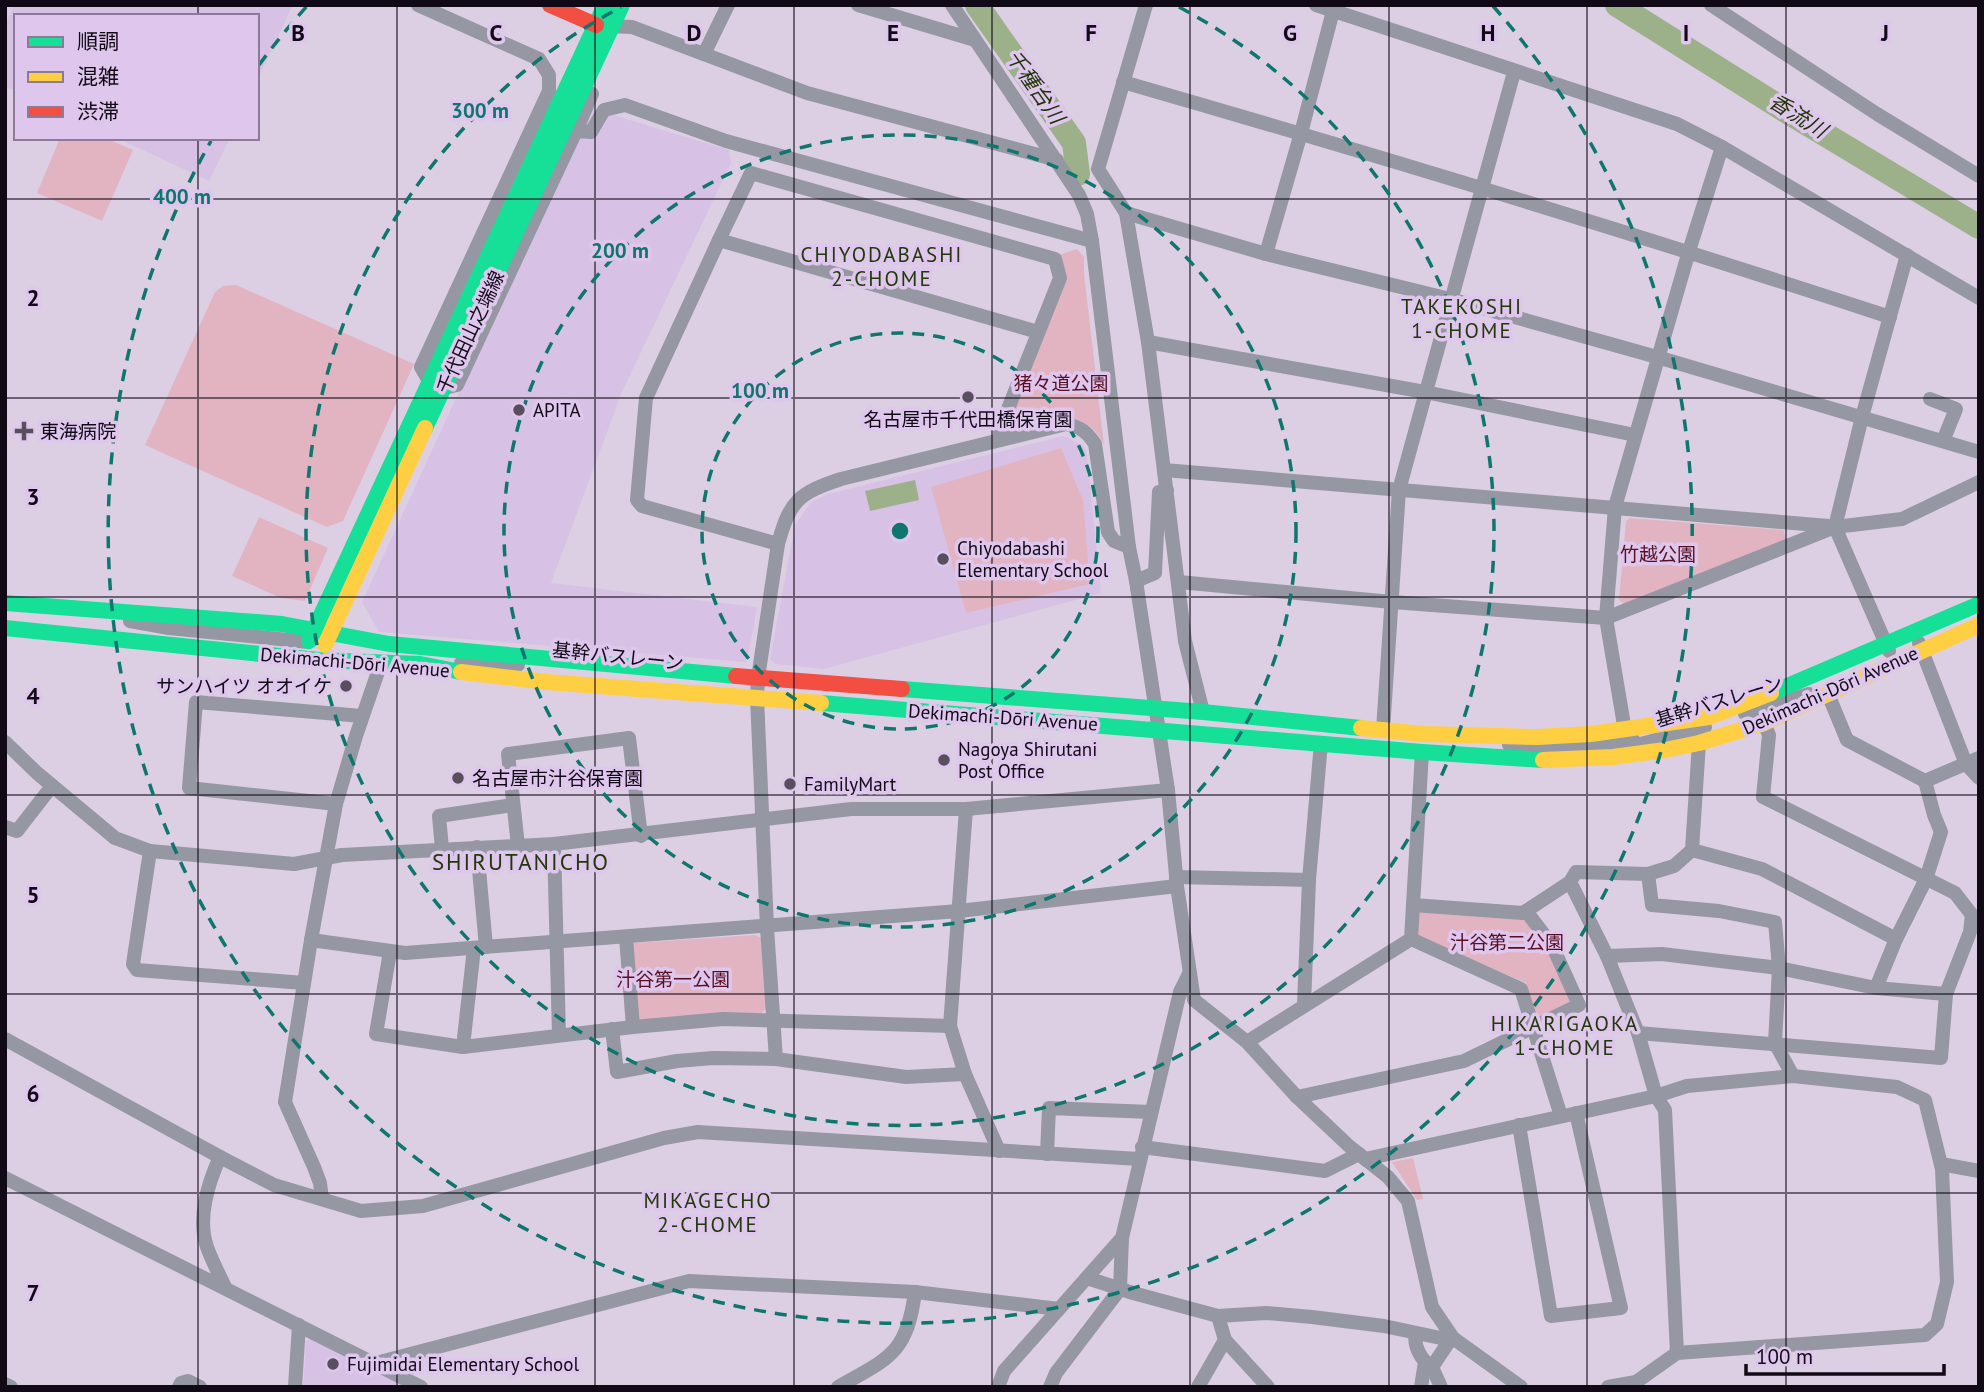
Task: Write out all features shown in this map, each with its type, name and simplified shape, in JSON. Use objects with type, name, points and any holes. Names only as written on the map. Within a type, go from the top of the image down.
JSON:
[{"type":"main road","points":[[550,5],[604,26]]},
{"type":"main road","name":"千代田山之端線","points":[[604,26],[605,5]]},
{"type":"main road","name":"千代田山之端線","points":[[307,643],[436,384],[604,26],[622,5]]},
{"type":"main road","name":"千代田山之端線","points":[[319,660],[436,384]]},
{"type":"main road","name":"Dekimachi-Dōri Avenue","points":[[5,603],[282,624],[307,643],[319,660],[420,664],[467,673],[547,682],[1203,712],[1424,734],[1537,737],[1628,744],[1699,726],[1764,723],[1979,625]]},
{"type":"main road","name":"Dekimachi-Dōri Avenue","points":[[5,628],[307,643],[328,638],[758,690],[811,702],[1548,760],[1577,758],[1699,726],[1979,604]]},
{"type":"street","points":[[418,5],[539,59],[549,75],[549,91],[421,367],[436,384],[457,385],[592,94],[549,75]]},
{"type":"street","points":[[704,54],[728,5]]},
{"type":"street","points":[[858,5],[975,40]]},
{"type":"street","points":[[952,5],[1057,160],[1079,195],[1087,214],[1093,241],[1123,545],[1136,581],[1168,790],[1177,882],[1194,1000],[1247,1042],[1297,1097],[1362,1157],[1388,1177],[1408,1201],[1432,1307],[1452,1339],[1521,1387]]},
{"type":"street","points":[[1146,5],[1098,169],[1126,213],[1148,342],[1185,641],[1203,712]]},
{"type":"street","points":[[1316,5],[1677,124],[1722,147],[1979,298]]},
{"type":"street","points":[[1711,5],[1877,114],[1979,176]]},
{"type":"street","points":[[1266,254],[1333,11]]},
{"type":"street","points":[[604,26],[632,27],[807,93],[1057,160]]},
{"type":"street","points":[[1383,730],[1399,490],[1514,72]]},
{"type":"street","points":[[1124,82],[1481,187],[1890,317]]},
{"type":"street","points":[[576,131],[591,132],[604,110],[625,105],[726,141],[1093,241]]},
{"type":"street","points":[[1628,744],[1605,618],[1615,508],[1657,357],[1722,147]]},
{"type":"street","points":[[778,544],[642,506],[638,500],[646,398],[751,173],[1055,259],[1060,278],[1000,429],[1000,440]]},
{"type":"street","points":[[1126,213],[1266,254],[1450,299],[1657,357],[1979,453]]},
{"type":"street","points":[[719,240],[1038,332]]},
{"type":"street","points":[[1894,662],[1835,527],[1862,417],[1908,255]]},
{"type":"street","points":[[1148,342],[1425,392],[1635,435]]},
{"type":"street","points":[[1930,399],[1956,409],[1943,441]]},
{"type":"street","points":[[776,1059],[767,928],[758,690],[778,544],[791,507],[810,489],[841,479],[1066,424],[1079,426],[1095,444],[1099,456],[1108,532],[1123,545]]},
{"type":"street","points":[[1164,470],[1835,527],[1902,519],[1979,482]]},
{"type":"street","points":[[1136,581],[1155,573],[1159,492],[1167,491]]},
{"type":"street","points":[[1179,582],[1605,618],[1835,527]]},
{"type":"street","points":[[1914,632],[1979,778]]},
{"type":"street","points":[[322,1199],[317,1175],[285,1102],[336,804],[381,663]]},
{"type":"street","name":"基幹バスレーン","points":[[1699,726],[1870,674]]},
{"type":"street","points":[[1828,694],[1847,740],[1925,781],[1941,832],[1926,879],[1896,939],[1876,988]]},
{"type":"street","points":[[336,804],[189,788],[196,702],[362,716]]},
{"type":"street","points":[[1637,1033],[1941,1058],[1946,994],[1975,920],[1955,893],[1763,797],[1769,734],[1764,723]]},
{"type":"street","points":[[1413,905],[1526,911],[1570,882],[1576,873],[1648,874],[1674,866],[1692,850],[1699,726]]},
{"type":"street","points":[[518,846],[508,754],[629,738],[641,836]]},
{"type":"street","points":[[5,743],[115,838],[150,850],[294,864],[342,855],[554,844],[641,836],[851,809],[966,809],[1168,790]]},
{"type":"street","points":[[1304,1004],[1309,880],[1321,743]]},
{"type":"street","points":[[1411,939],[1422,752]]},
{"type":"street","points":[[1925,781],[1973,761]]},
{"type":"street","points":[[5,827],[17,831],[52,786]]},
{"type":"street","points":[[442,849],[439,816],[513,805]]},
{"type":"street","points":[[966,809],[950,1026],[965,1074],[999,1152]]},
{"type":"street","points":[[554,844],[559,1035]]},
{"type":"street","points":[[463,1046],[480,948],[477,847]]},
{"type":"street","points":[[150,850],[132,964],[137,970],[304,982]]},
{"type":"street","points":[[1692,850],[1762,869],[1896,939]]},
{"type":"street","points":[[1648,874],[1652,905],[1718,911],[1775,922],[1779,968],[1775,1043],[1793,1076]]},
{"type":"street","points":[[311,940],[390,952],[480,948],[959,912],[1177,882],[1309,880]]},
{"type":"street","points":[[1570,882],[1607,956],[1637,1033],[1656,1096],[1665,1110],[1677,1353]]},
{"type":"street","points":[[1297,1097],[1464,1061],[1580,1006],[1552,945],[1526,911]]},
{"type":"street","points":[[626,937],[633,1027]]},
{"type":"street","points":[[1247,1042],[1411,939]]},
{"type":"street","points":[[1411,939],[1521,989],[1561,1116]]},
{"type":"street","points":[[390,952],[376,1034],[463,1046],[723,1019],[950,1026]]},
{"type":"street","points":[[1607,956],[1662,954],[1779,968],[1876,988],[1946,994]]},
{"type":"street","points":[[1051,1387],[1056,1373],[1120,1289],[1122,1238],[1180,992],[1189,974]]},
{"type":"street","points":[[612,1029],[617,1073],[677,1061],[713,1058],[776,1059],[906,1077],[965,1074]]},
{"type":"street","points":[[5,1039],[274,1185],[361,1211],[423,1206],[682,1133],[738,1134],[999,1152],[1141,1153],[1325,1171],[1362,1157],[1656,1096],[1687,1086],[1793,1076],[1897,1087],[1925,1100],[1941,1164],[1947,1282],[1937,1324],[1925,1335],[1677,1353],[1636,1382],[1608,1387]]},
{"type":"street","points":[[1047,1154],[1049,1108],[1151,1112]]},
{"type":"street","points":[[1519,1125],[1551,1316],[1621,1308],[1576,1113]]},
{"type":"street","points":[[220,1157],[207,1193],[203,1227],[206,1245],[225,1287]]},
{"type":"street","points":[[1941,1164],[1979,1171]]},
{"type":"street","points":[[5,1178],[421,1387]]},
{"type":"street","points":[[998,1387],[1004,1371],[1122,1238]]},
{"type":"street","points":[[1087,1278],[1218,1316],[1266,1313],[1301,1316],[1384,1326],[1452,1339]]},
{"type":"street","points":[[376,1363],[689,1282],[915,1292],[1059,1309]]},
{"type":"street","points":[[838,1387],[898,1349],[911,1318],[915,1292]]},
{"type":"street","points":[[1218,1316],[1225,1340],[1268,1387]]},
{"type":"street","points":[[295,1387],[299,1325]]},
{"type":"street","points":[[1416,1333],[1414,1341],[1441,1387]]},
{"type":"street","points":[[1421,1387],[1428,1365],[1452,1339]]},
{"type":"street","points":[[1198,1387],[1225,1340]]},
{"type":"street","points":[[179,1387],[181,1383],[188,1381],[200,1387]]},
{"type":"street","points":[[5,1384],[11,1387]]},
{"type":"shaded area","points":[[13,5],[293,5],[259,77],[259,14],[14,14],[14,90],[5,87],[5,27]]},
{"type":"shaded area","points":[[590,108],[729,150],[731,163],[622,392],[551,583],[757,607],[745,662],[379,632],[362,602]]},
{"type":"shaded area","points":[[121,140],[229,140],[209,181]]},
{"type":"shaded area","name":"Chiyodabashi Elementary School","points":[[1064,436],[1084,446],[1087,455],[1101,593],[824,669],[776,664],[770,659],[795,525],[810,503],[828,494]]},
{"type":"shaded area","points":[[915,480],[919,500],[870,511],[865,491]]},
{"type":"shaded area","name":"Fujimidai Elementary School","points":[[312,1338],[407,1387],[303,1387],[306,1341]]},
{"type":"green space","points":[[59,140],[110,140],[133,150],[102,221],[37,193]]},
{"type":"green space","name":"猪々道公園","points":[[1077,249],[1084,257],[1104,445],[1096,432],[1075,420],[1050,420],[1011,431],[1007,425],[1065,278],[1059,255]]},
{"type":"green space","points":[[236,285],[414,364],[343,521],[327,527],[145,445],[215,292],[223,286]]},
{"type":"green space","points":[[1061,448],[1083,500],[1090,584],[966,613],[931,487]]},
{"type":"green space","points":[[259,517],[328,548],[305,601],[281,598],[232,576]]},
{"type":"green space","name":"竹越公園","points":[[1630,518],[1783,530],[1786,538],[1784,542],[1626,605],[1619,600],[1626,521]]},
{"type":"green space","name":"汁谷第二公園","points":[[1523,910],[1548,946],[1574,1000],[1541,1018],[1534,1014],[1526,983],[1416,935],[1417,912]]},
{"type":"green space","name":"汁谷第一公園","points":[[755,935],[761,938],[766,1008],[761,1014],[642,1021],[637,1017],[630,947],[634,943]]},
{"type":"green space","points":[[1413,1158],[1423,1199],[1417,1200],[1392,1162]]},
{"type":"waterway","name":"千種台川","points":[[977,5],[1074,143],[1078,174]]},
{"type":"waterway","name":"香流川","points":[[1617,5],[1979,227]]},
{"type":"traffic: fast","points":[[309,641],[605,5]]},
{"type":"traffic: fast","points":[[425,428],[622,5]]},
{"type":"traffic: fast","points":[[5,603],[282,624],[389,644],[736,676]]},
{"type":"traffic: fast","points":[[1771,693],[1979,604]]},
{"type":"traffic: fast","points":[[5,628],[319,660],[420,664],[461,672]]},
{"type":"traffic: fast","points":[[902,689],[1203,712],[1361,728]]},
{"type":"traffic: fast","points":[[821,703],[1543,760]]},
{"type":"traffic: slow","points":[[325,645],[425,428]]},
{"type":"traffic: slow","points":[[1543,760],[1613,757],[1665,750],[1699,743],[1764,723],[1979,625]]},
{"type":"traffic: slow","points":[[461,672],[547,682],[821,703]]},
{"type":"traffic: slow","points":[[1361,728],[1424,734],[1537,737],[1591,734],[1709,717],[1771,693]]},
{"type":"traffic: jam","points":[[550,5],[596,25]]},
{"type":"traffic: jam","points":[[736,676],[902,689]]},
{"type":"place","name":"名古屋市千代田橋保育園","points":[[968,397]]},
{"type":"place","name":"APITA","points":[[519,410]]},
{"type":"place","name":"東海病院","points":[[24,431]]},
{"type":"place","name":"Chiyodabashi Elementary School","points":[[943,559]]},
{"type":"place","name":"サンハイツ オオイケ","points":[[346,686]]},
{"type":"place","name":"Nagoya Shirutani Post Office","points":[[944,760]]},
{"type":"place","name":"名古屋市汁谷保育園","points":[[458,778]]},
{"type":"place","name":"FamilyMart","points":[[790,784]]},
{"type":"place","name":"Fujimidai Elementary School","points":[[333,1364]]},
{"type":"district","name":"CHIYODABASHI 2-CHOME","points":[[882,267]]},
{"type":"district","name":"TAKEKOSHI 1-CHOME","points":[[1462,319]]},
{"type":"district","name":"SHIRUTANICHO","points":[[521,862]]},
{"type":"district","name":"HIKARIGAOKA 1-CHOME","points":[[1565,1036]]},
{"type":"district","name":"MIKAGECHO 2-CHOME","points":[[708,1213]]}]
